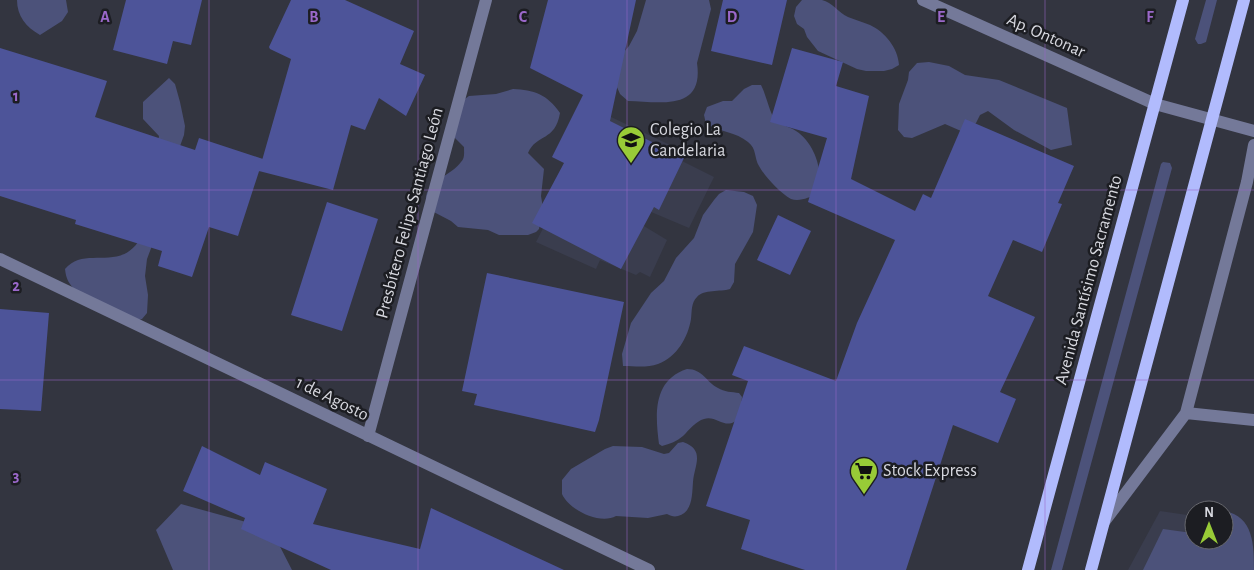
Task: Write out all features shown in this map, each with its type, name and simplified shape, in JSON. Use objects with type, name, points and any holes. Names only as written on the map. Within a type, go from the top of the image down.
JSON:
[{"type":"main road","name":"Avenida Santísimo Sacramento","points":[[1028,570],[1183,0]]},
{"type":"main road","points":[[1091,570],[1244,0]]},
{"type":"street","name":"Presbítero Felipe Santiago León","points":[[368,436],[486,0]]},
{"type":"street","name":"Ap. Ontonar","points":[[923,0],[1155,104],[1254,131]]},
{"type":"street","points":[[1104,522],[1186,414],[1247,182],[1254,145]]},
{"type":"street","name":"1 de Agosto","points":[[0,259],[649,570]]},
{"type":"street","points":[[1186,414],[1254,420]]},
{"type":"shaded area","points":[[17,0],[66,0],[68,12],[62,21],[40,35],[23,21],[17,6]]},
{"type":"shaded area","points":[[646,0],[709,0],[711,9],[697,63],[697,78],[694,89],[687,96],[678,100],[666,102],[628,101],[620,94],[616,85],[618,59],[629,46],[637,31]]},
{"type":"shaded area","points":[[802,0],[826,1],[848,17],[876,28],[890,41],[899,65],[884,71],[866,71],[857,69],[818,51],[807,37],[804,29],[797,24],[794,16],[796,7]]},
{"type":"shaded area","points":[[1206,0],[1217,0],[1206,42],[1198,44],[1195,39]]},
{"type":"shaded area","points":[[929,62],[949,66],[965,75],[999,80],[1067,108],[1072,145],[1051,150],[1014,130],[988,111],[980,115],[970,129],[961,131],[945,124],[912,138],[904,137],[898,130],[899,104],[909,72],[917,63]]},
{"type":"shaded area","points":[[169,78],[175,84],[180,102],[185,126],[184,135],[147,259],[145,276],[148,295],[147,313],[142,319],[134,321],[76,291],[68,281],[65,269],[73,262],[82,259],[123,255],[132,249],[140,239],[159,136],[143,119],[143,102]]},
{"type":"shaded area","points":[[752,85],[761,85],[776,121],[803,136],[813,151],[817,160],[820,177],[817,194],[805,199],[791,199],[773,184],[762,170],[757,163],[753,148],[748,142],[738,136],[706,124],[704,115],[707,107],[723,101],[732,101],[744,89]]},
{"type":"shaded area","points":[[513,89],[527,90],[540,94],[550,101],[560,113],[554,129],[536,142],[528,153],[544,169],[541,196],[543,208],[539,229],[528,235],[499,235],[488,230],[458,227],[451,221],[428,209],[426,200],[427,193],[431,187],[463,159],[464,147],[452,135],[462,101],[469,96],[496,94]]},
{"type":"shaded area","points":[[590,107],[670,145],[666,153],[714,177],[689,228],[637,206],[629,217],[667,240],[650,277],[640,272],[636,275],[600,260],[596,269],[536,242],[572,172]]},
{"type":"shaded area","points":[[1163,162],[1170,163],[1172,168],[1062,570],[1051,570],[1161,164]]},
{"type":"shaded area","points":[[726,190],[744,192],[753,196],[757,205],[753,232],[735,264],[734,282],[730,289],[700,294],[695,299],[687,333],[671,357],[654,365],[623,366],[622,354],[631,323],[651,293],[664,281],[676,258],[694,238],[703,215],[719,194]]},
{"type":"shaded area","points":[[687,369],[701,373],[720,389],[739,393],[742,397],[740,414],[737,420],[727,424],[708,418],[701,420],[683,436],[662,446],[659,444],[657,421],[659,399],[668,381],[676,374]]},
{"type":"shaded area","points":[[683,442],[694,449],[697,459],[691,502],[687,511],[683,514],[672,516],[667,514],[648,518],[616,516],[602,519],[578,510],[562,494],[562,480],[571,469],[605,449],[613,446],[642,447],[664,454],[669,453],[678,443]]},
{"type":"shaded area","points":[[181,504],[271,529],[292,570],[173,570],[156,530]]},
{"type":"shaded area","points":[[1160,511],[1184,515],[1184,550],[1234,550],[1253,570],[1128,570]]},
{"type":"shaded area","points":[[1234,514],[1247,526],[1250,533],[1254,551],[1254,570],[1143,570],[1163,529],[1184,532],[1184,550],[1234,550]]},
{"type":"building","points":[[126,0],[202,0],[191,45],[173,41],[167,64],[113,50]]},
{"type":"building","points":[[291,0],[345,0],[414,31],[400,64],[425,75],[406,116],[379,98],[365,130],[351,125],[333,190],[259,171],[291,59],[269,47]]},
{"type":"building","points":[[548,0],[636,0],[610,121],[684,158],[659,210],[654,207],[621,269],[532,223],[564,163],[552,157],[583,95],[530,68]]},
{"type":"building","points":[[723,0],[787,0],[772,65],[711,51]]},
{"type":"building","points":[[0,48],[107,81],[95,117],[195,150],[199,138],[263,159],[238,236],[209,227],[192,277],[158,266],[162,251],[75,224],[76,220],[0,196]]},
{"type":"building","points":[[792,48],[843,62],[836,86],[869,96],[851,179],[915,211],[923,194],[931,198],[965,119],[1074,166],[1058,203],[1062,204],[1042,252],[1013,240],[988,296],[1035,317],[1000,392],[1016,399],[998,443],[953,425],[906,570],[805,570],[741,549],[750,520],[706,506],[748,381],[732,375],[744,346],[836,381],[857,323],[895,240],[808,202],[827,138],[770,122]]},
{"type":"building","points":[[327,202],[378,219],[342,331],[291,315]]},
{"type":"building","points":[[778,215],[811,231],[790,275],[757,260]]},
{"type":"building","points":[[487,273],[624,302],[595,432],[474,405],[477,394],[462,391]]},
{"type":"building","points":[[0,309],[49,313],[41,411],[0,409]]},
{"type":"building","points":[[202,446],[260,475],[265,462],[327,489],[313,524],[420,549],[431,508],[564,570],[331,570],[241,529],[245,518],[183,491]]},
{"type":"place","name":"Colegio La Candelaria","points":[[631,164]]},
{"type":"place","name":"Stock Express","points":[[864,495]]}]
